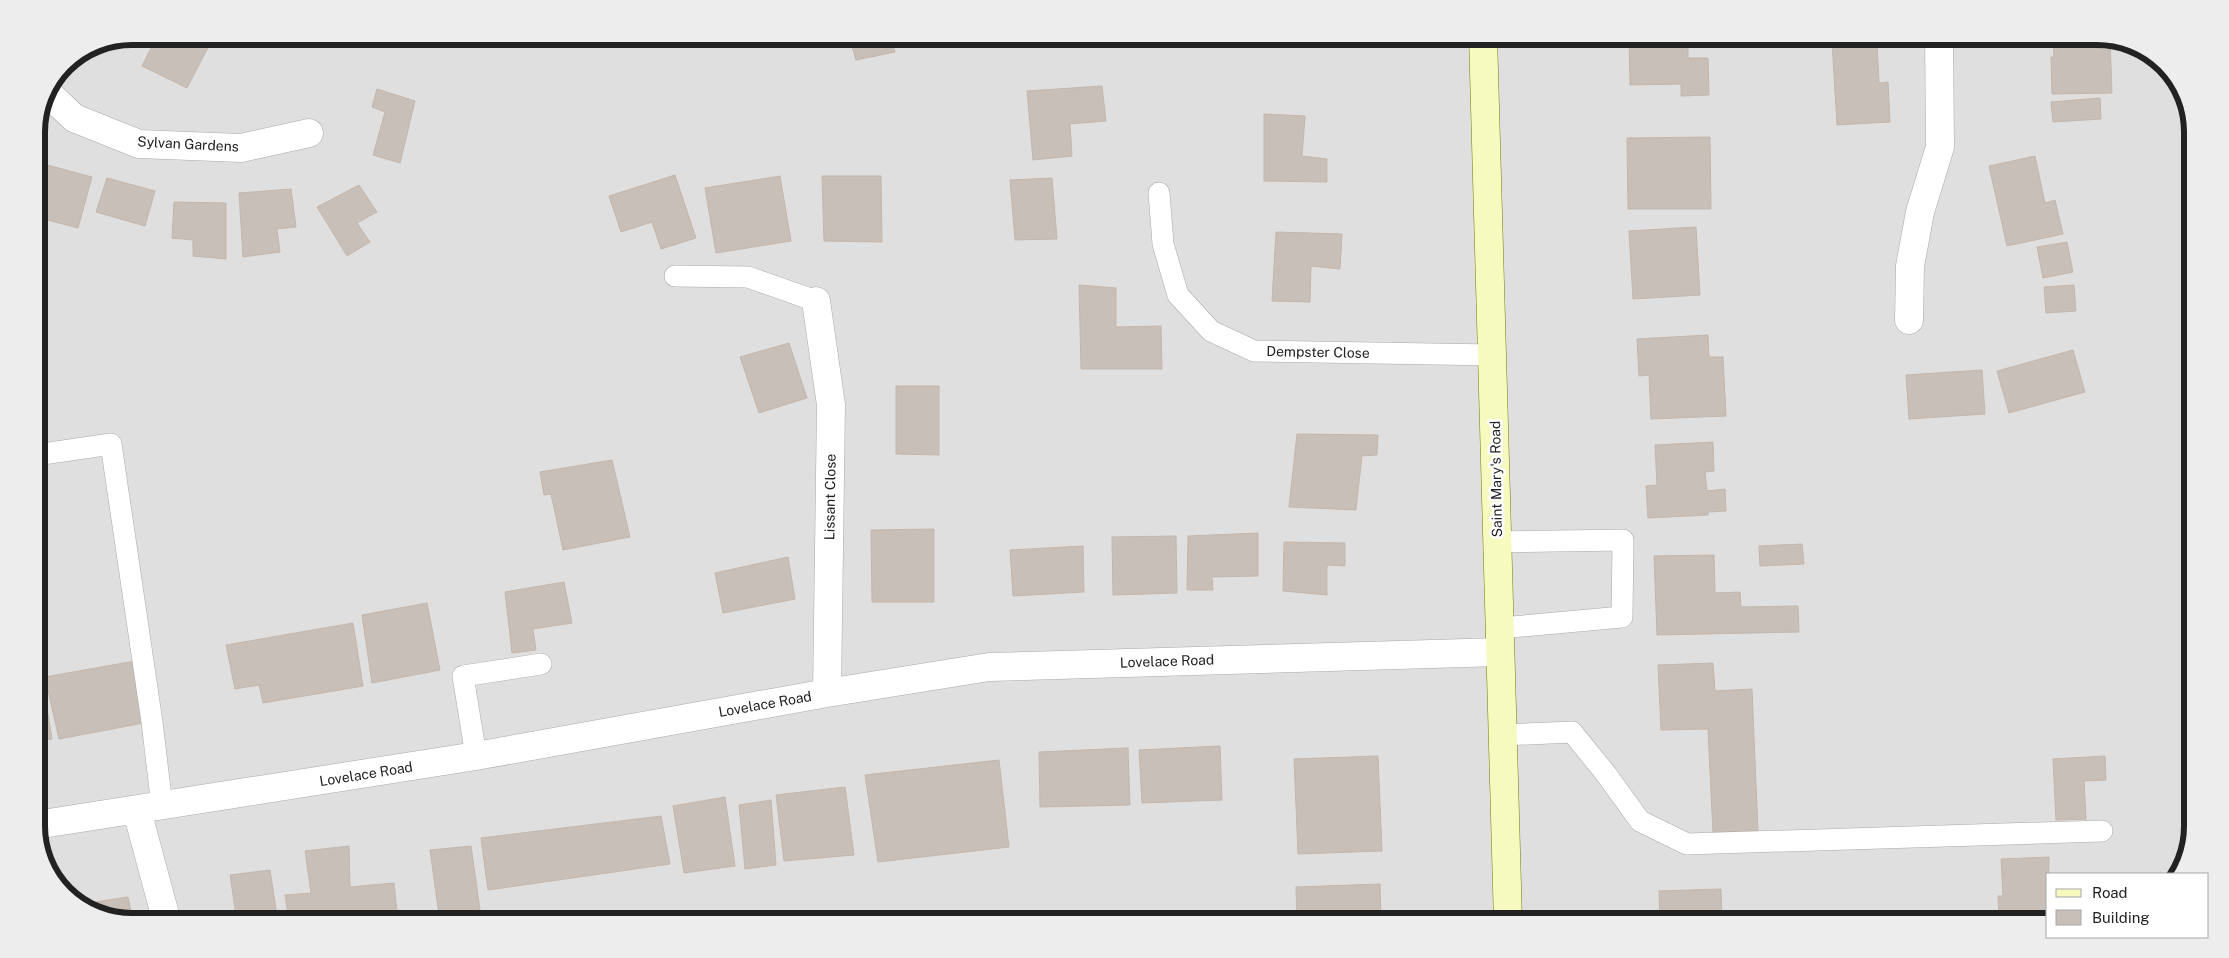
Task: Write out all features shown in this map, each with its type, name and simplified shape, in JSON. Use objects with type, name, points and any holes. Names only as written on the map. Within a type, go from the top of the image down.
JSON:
[{"type":"street","name":"Saint Mary's Road","points":[[1483,45],[1508,913]]},
{"type":"street","points":[[1910,320],[1910,266],[1920,212],[1940,146],[1939,45]]},
{"type":"street","name":"Sylvan Gardens","points":[[52,97],[74,118],[139,144],[241,148],[309,133]]},
{"type":"street","name":"Lissant Close","points":[[816,301],[831,405],[827,693]]},
{"type":"street","name":"Lovelace Road","points":[[45,824],[476,756],[989,666],[1501,640]]},
{"type":"street","points":[[150,808],[167,913]]},
{"type":"lane","name":"Dempster Close","points":[[1159,193],[1163,244],[1178,296],[1211,331],[1254,351],[1493,355]]},
{"type":"lane","points":[[675,276],[748,277],[816,301]]},
{"type":"lane","points":[[45,454],[110,444],[151,713],[150,808]]},
{"type":"lane","points":[[1497,542],[1623,540],[1622,617],[1501,640]]},
{"type":"lane","points":[[476,756],[463,676],[541,664]]},
{"type":"lane","points":[[1504,735],[1572,732],[1606,774],[1640,821],[1688,844],[2102,831]]},
{"type":"shaded area","points":[[132,45],[2097,45],[2114,47],[2130,52],[2141,57],[2154,67],[2169,84],[2179,104],[2184,126],[2184,826],[2182,843],[2177,859],[2170,873],[2046,873],[2046,913],[132,913],[115,911],[99,906],[79,895],[63,879],[48,849],[45,832],[45,126],[48,109],[54,93],[63,79],[84,60],[99,52],[115,47]]},
{"type":"building","points":[[152,45],[209,45],[187,88],[142,66]]},
{"type":"building","points":[[852,45],[893,45],[895,52],[856,60]]},
{"type":"building","points":[[1295,45],[1328,45],[1295,47]]},
{"type":"building","points":[[1629,45],[1688,45],[1688,58],[1708,58],[1709,95],[1681,96],[1681,84],[1630,85]]},
{"type":"building","points":[[1832,45],[1877,45],[1879,83],[1888,82],[1890,122],[1837,125]]},
{"type":"building","points":[[2053,45],[2110,47],[2112,93],[2052,94],[2051,57],[2054,57]]},
{"type":"building","points":[[1102,86],[1106,121],[1070,124],[1072,156],[1033,160],[1027,91]]},
{"type":"building","points":[[377,89],[415,101],[400,163],[373,155],[385,112],[372,107]]},
{"type":"building","points":[[2100,98],[2101,119],[2053,122],[2051,102]]},
{"type":"building","points":[[1264,114],[1305,116],[1302,156],[1327,159],[1327,182],[1264,181]]},
{"type":"building","points":[[1710,137],[1711,209],[1628,209],[1627,138]]},
{"type":"building","points":[[2035,156],[2045,203],[2055,200],[2063,234],[2007,246],[1989,166]]},
{"type":"building","points":[[45,164],[92,177],[78,228],[45,219]]},
{"type":"building","points":[[675,175],[696,238],[661,249],[652,222],[621,232],[609,196]]},
{"type":"building","points":[[780,176],[791,241],[716,253],[705,188]]},
{"type":"building","points":[[822,176],[881,176],[882,242],[824,241]]},
{"type":"building","points":[[107,178],[155,191],[145,226],[96,212]]},
{"type":"building","points":[[1052,178],[1057,239],[1015,240],[1010,180]]},
{"type":"building","points":[[359,185],[377,212],[357,223],[370,242],[347,256],[317,207]]},
{"type":"building","points":[[291,189],[296,227],[277,229],[280,252],[243,257],[239,193]]},
{"type":"building","points":[[174,202],[226,203],[226,259],[193,256],[193,240],[172,238]]},
{"type":"building","points":[[1696,227],[1700,295],[1633,299],[1629,231]]},
{"type":"building","points":[[1276,232],[1342,234],[1340,269],[1311,266],[1310,302],[1272,301]]},
{"type":"building","points":[[2067,242],[2073,272],[2043,278],[2037,247]]},
{"type":"building","points":[[1079,285],[1116,288],[1116,327],[1161,326],[1162,369],[1081,369]]},
{"type":"building","points":[[2074,285],[2076,311],[2046,313],[2044,287]]},
{"type":"building","points":[[1708,335],[1709,357],[1723,357],[1726,416],[1651,419],[1649,375],[1639,376],[1637,339]]},
{"type":"building","points":[[789,343],[807,398],[759,413],[740,357]]},
{"type":"building","points":[[2073,350],[2085,392],[2009,413],[1997,371]]},
{"type":"building","points":[[1982,370],[1985,414],[1909,419],[1906,375]]},
{"type":"building","points":[[896,386],[939,386],[939,455],[896,454]]},
{"type":"building","points":[[1297,434],[1378,435],[1377,455],[1362,456],[1356,510],[1289,507]]},
{"type":"building","points":[[1713,442],[1714,471],[1705,472],[1707,491],[1725,489],[1726,511],[1708,512],[1708,515],[1648,518],[1646,486],[1657,485],[1655,445]]},
{"type":"building","points":[[612,460],[630,537],[563,550],[551,494],[544,495],[540,472]]},
{"type":"building","points":[[934,529],[934,602],[872,602],[871,530]]},
{"type":"building","points":[[1258,533],[1258,576],[1212,577],[1213,590],[1187,590],[1188,536]]},
{"type":"building","points":[[1176,536],[1177,593],[1113,595],[1112,537]]},
{"type":"building","points":[[1284,542],[1345,543],[1345,566],[1327,565],[1327,595],[1283,591]]},
{"type":"building","points":[[1802,544],[1804,564],[1760,566],[1759,546]]},
{"type":"building","points":[[1083,546],[1084,592],[1013,596],[1010,550]]},
{"type":"building","points":[[1714,555],[1715,593],[1740,592],[1741,607],[1798,606],[1799,632],[1657,635],[1654,556]]},
{"type":"building","points":[[788,557],[795,599],[723,613],[715,573]]},
{"type":"building","points":[[564,582],[572,623],[533,629],[536,650],[512,653],[505,592]]},
{"type":"building","points":[[427,603],[440,670],[372,683],[362,615]]},
{"type":"building","points":[[353,623],[363,686],[263,703],[259,685],[235,689],[226,645]]},
{"type":"building","points":[[135,661],[149,722],[59,739],[45,677]]},
{"type":"building","points":[[1713,663],[1715,691],[1752,689],[1758,831],[1713,833],[1708,729],[1661,730],[1658,665]]},
{"type":"building","points":[[45,708],[47,708],[52,739],[45,739]]},
{"type":"building","points":[[1220,746],[1222,800],[1142,803],[1139,750]]},
{"type":"building","points":[[1128,748],[1130,805],[1040,807],[1039,752]]},
{"type":"building","points":[[1378,756],[1382,851],[1298,854],[1294,759]]},
{"type":"building","points":[[2105,756],[2106,780],[2084,781],[2086,819],[2056,820],[2053,759]]},
{"type":"building","points":[[999,760],[1009,847],[878,862],[865,775]]},
{"type":"building","points":[[845,787],[854,855],[784,861],[776,795]]},
{"type":"building","points":[[725,797],[735,866],[684,873],[673,806]]},
{"type":"building","points":[[771,800],[776,865],[745,869],[739,805]]},
{"type":"building","points":[[661,816],[670,864],[488,890],[481,838]]},
{"type":"building","points":[[349,846],[350,887],[394,883],[397,913],[288,913],[285,895],[311,893],[305,851]]},
{"type":"building","points":[[471,846],[480,910],[439,913],[430,850]]},
{"type":"building","points":[[2049,857],[2049,873],[2046,873],[2046,913],[1999,913],[1998,896],[2003,896],[2001,859]]},
{"type":"building","points":[[270,870],[277,913],[236,913],[230,875]]},
{"type":"building","points":[[1380,884],[1381,913],[1297,913],[1296,887]]},
{"type":"building","points":[[1721,889],[1722,913],[1660,913],[1659,891]]},
{"type":"building","points":[[128,897],[131,913],[115,911],[91,903]]}]
